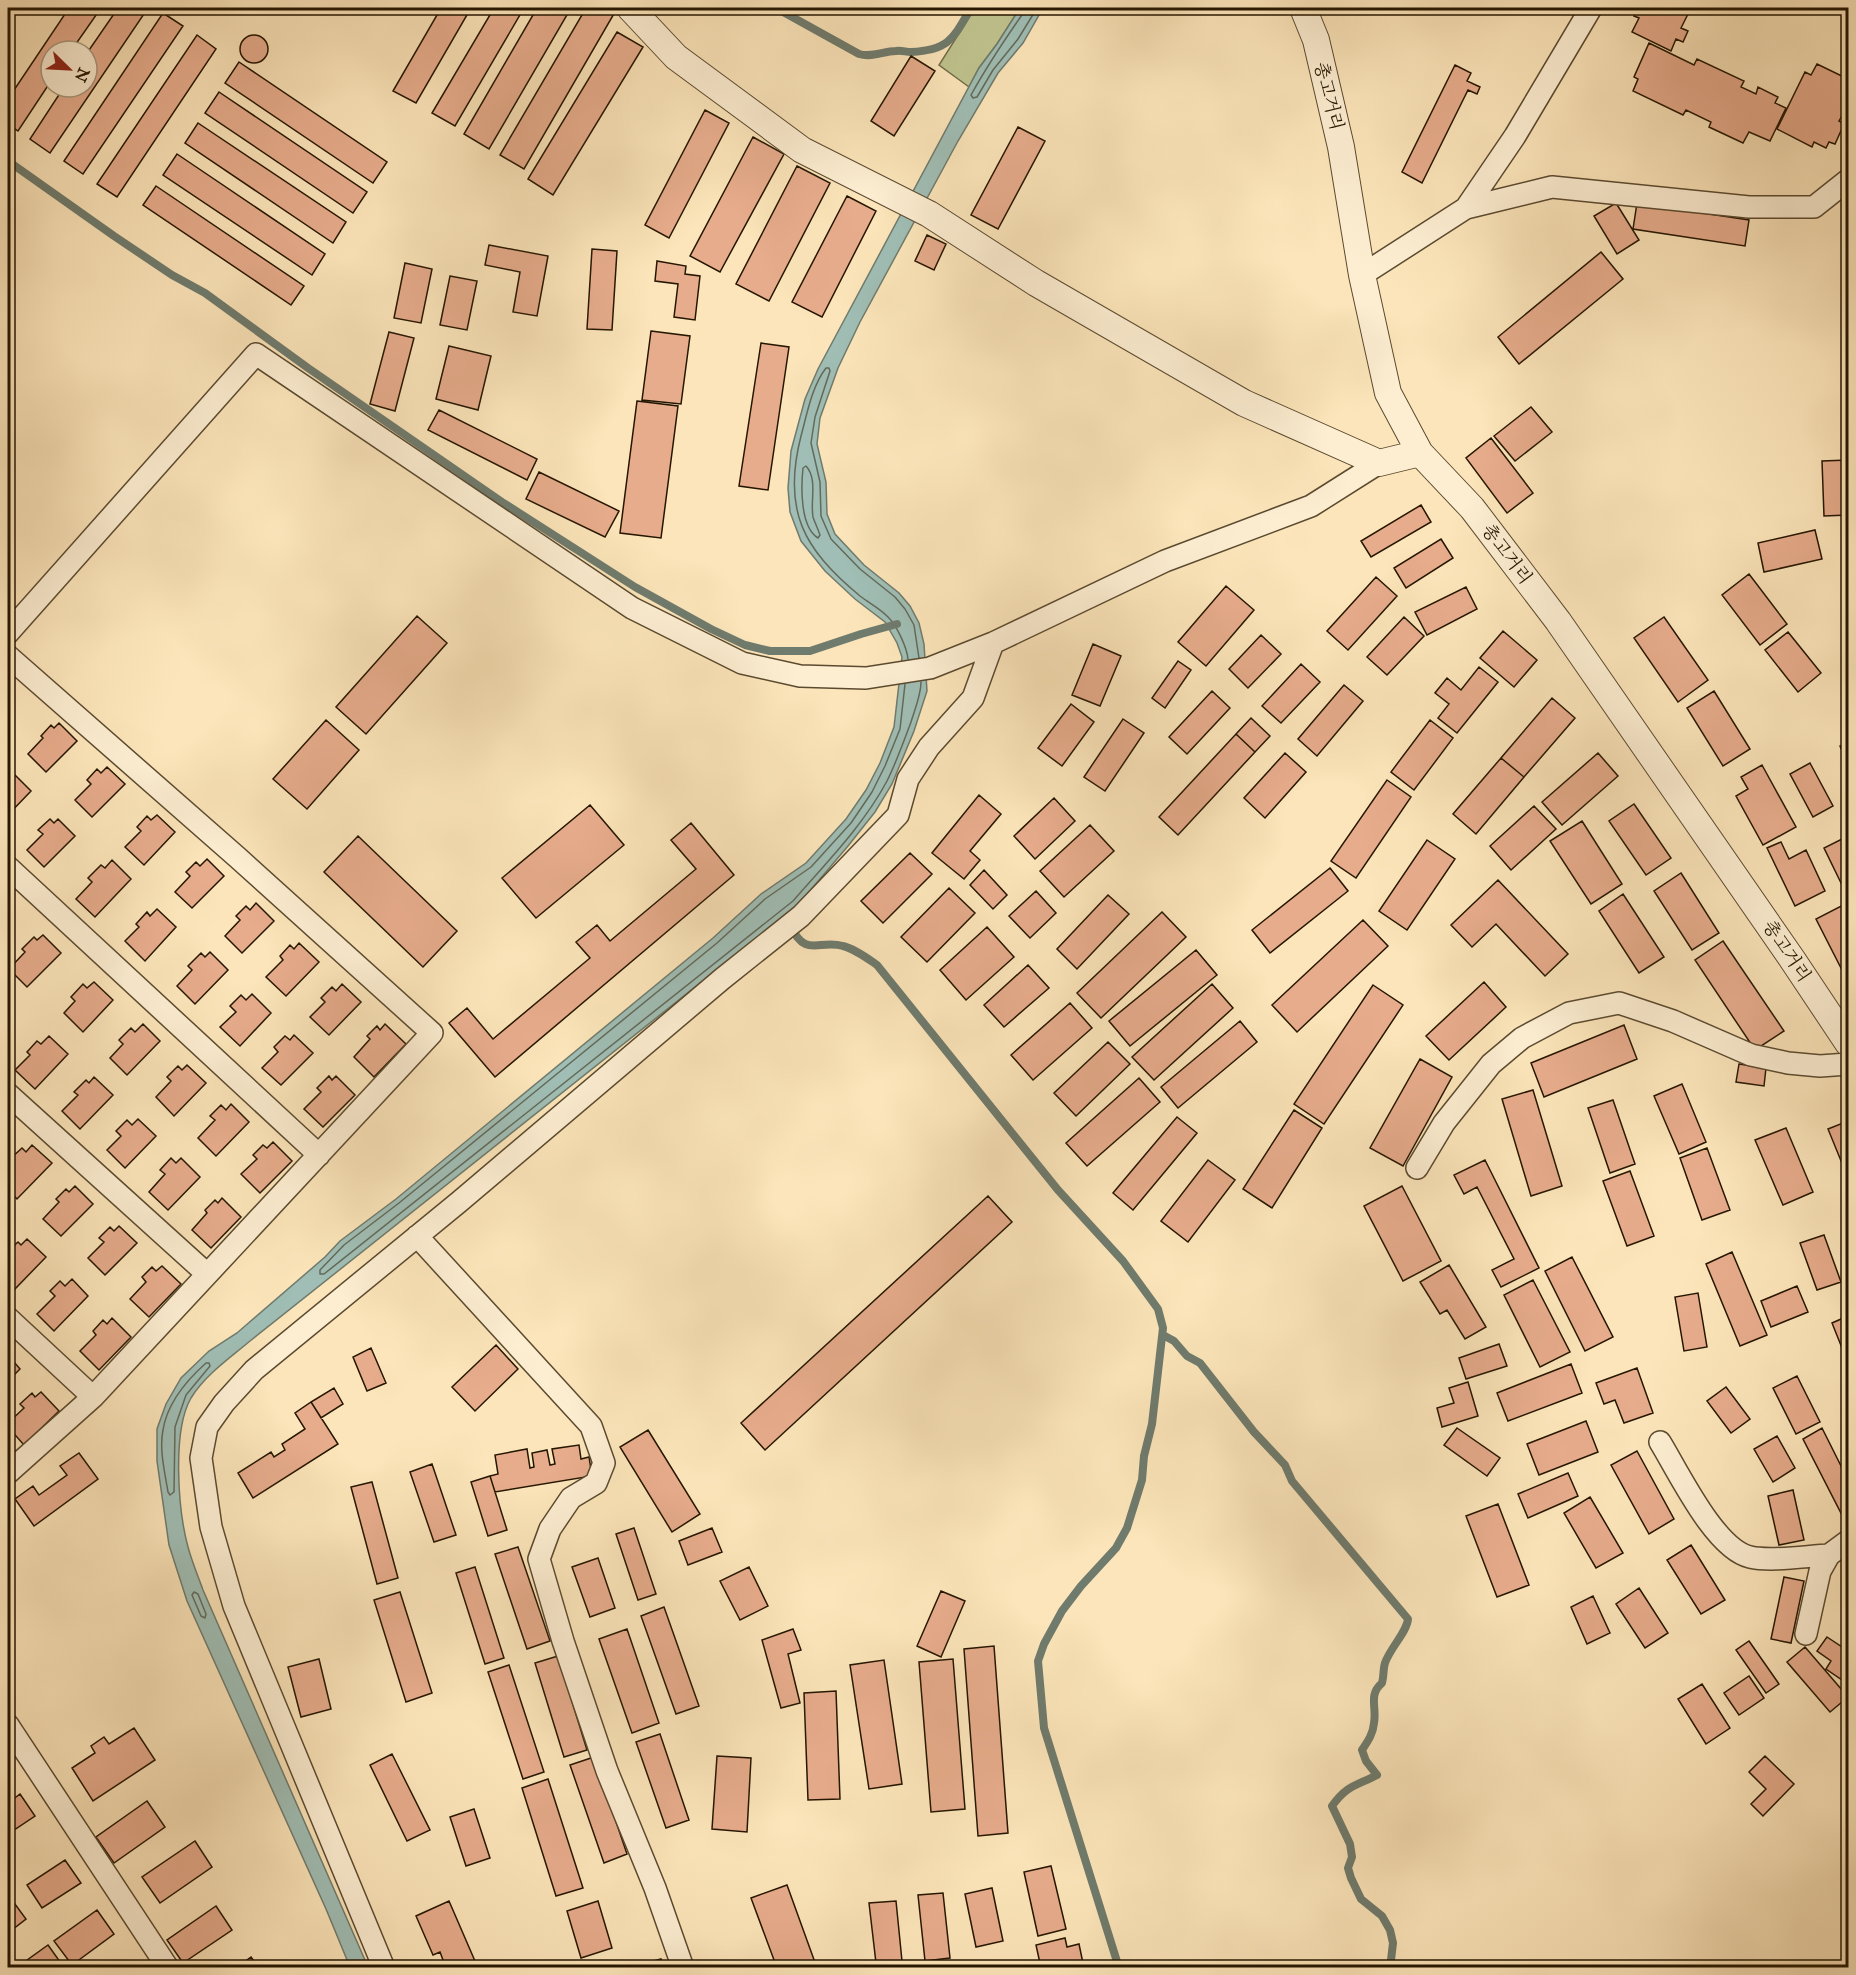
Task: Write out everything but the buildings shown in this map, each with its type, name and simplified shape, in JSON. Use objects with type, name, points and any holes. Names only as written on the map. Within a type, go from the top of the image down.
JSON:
[{"type":"street","points":[[630,8],[676,57],[802,150],[929,214],[1036,283],[1244,404],[1379,463]]},
{"type":"street","name":"총고거리","points":[[1302,8],[1316,40],[1341,147],[1362,275],[1388,393],[1420,453],[1472,508],[1558,621],[1848,1043]]},
{"type":"street","points":[[1466,208],[1515,136],[1591,8]]},
{"type":"street","points":[[1362,275],[1466,208],[1551,186],[1749,207],[1814,207],[1848,180]]},
{"type":"street","points":[[8,633],[256,354],[642,613],[742,663],[800,676],[866,678],[930,668],[993,643],[1165,561],[1311,506],[1379,463],[1420,453]]},
{"type":"street","points":[[384,1968],[234,1606],[212,1527],[201,1458],[207,1428],[224,1403],[254,1370],[722,979],[801,916],[898,815],[908,779],[929,747],[973,698],[993,643]]},
{"type":"street","points":[[8,656],[237,857],[432,1034],[93,1397],[8,1473]]},
{"type":"street","points":[[8,867],[319,1155]]},
{"type":"street","points":[[1417,1168],[1444,1123],[1491,1064],[1522,1038],[1569,1014],[1619,1003],[1673,1021],[1752,1055],[1788,1063],[1820,1066],[1848,1064]]},
{"type":"street","points":[[8,1094],[207,1274]]},
{"type":"street","points":[[417,1236],[591,1426],[604,1463],[596,1483],[571,1498],[550,1529],[539,1559],[563,1641],[607,1771],[656,1888],[683,1968]]},
{"type":"street","points":[[8,1318],[93,1397]]},
{"type":"street","points":[[1660,1442],[1714,1530],[1729,1546],[1750,1557],[1829,1555]]},
{"type":"street","points":[[1806,1634],[1820,1571],[1829,1555],[1848,1541]]},
{"type":"street","points":[[8,1725],[168,1968]]},
{"type":"green space","points":[[975,8],[1020,8],[979,68],[969,87],[939,65]]},
{"type":"water","points":[[1020,8],[1043,8],[1023,43],[998,73],[958,141],[860,322],[838,368],[820,418],[817,444],[826,482],[827,514],[835,534],[864,565],[899,593],[910,606],[919,623],[924,644],[927,691],[914,731],[892,784],[875,812],[797,906],[226,1360],[197,1390],[185,1412],[181,1430],[179,1471],[184,1531],[190,1553],[203,1590],[368,1967],[350,1967],[187,1601],[169,1545],[157,1461],[157,1429],[166,1404],[181,1378],[209,1351],[237,1333],[325,1257],[340,1241],[396,1199],[713,938],[761,894],[806,863],[846,819],[866,790],[880,763],[894,727],[902,657],[885,622],[855,599],[825,571],[801,541],[790,512],[788,488],[791,451],[805,399],[818,369],[979,68]]},
{"type":"waterway","points":[[776,8],[859,54],[869,55],[891,51],[911,52],[934,49],[954,35],[971,8]]},
{"type":"waterway","points":[[8,161],[172,275],[205,293],[308,368],[502,502],[635,587],[711,629],[745,645],[770,651],[810,651],[897,624]]},
{"type":"waterway","points":[[790,925],[796,935],[807,945],[843,946],[856,951],[877,965],[1058,1190],[1123,1261],[1158,1309],[1163,1328],[1152,1424],[1144,1456],[1142,1480],[1127,1528],[1116,1548],[1081,1586],[1062,1611],[1044,1644],[1038,1661],[1044,1728],[1119,1968]]},
{"type":"waterway","points":[[1163,1335],[1174,1341],[1187,1356],[1200,1363],[1254,1432],[1285,1465],[1292,1481],[1408,1619],[1405,1629],[1385,1663],[1382,1683],[1374,1697],[1373,1731],[1362,1750],[1366,1761],[1377,1775],[1347,1790],[1332,1806],[1350,1844],[1352,1857],[1348,1868],[1351,1878],[1361,1899],[1382,1916],[1390,1930],[1393,1943],[1391,1960],[1393,1968]]}]
